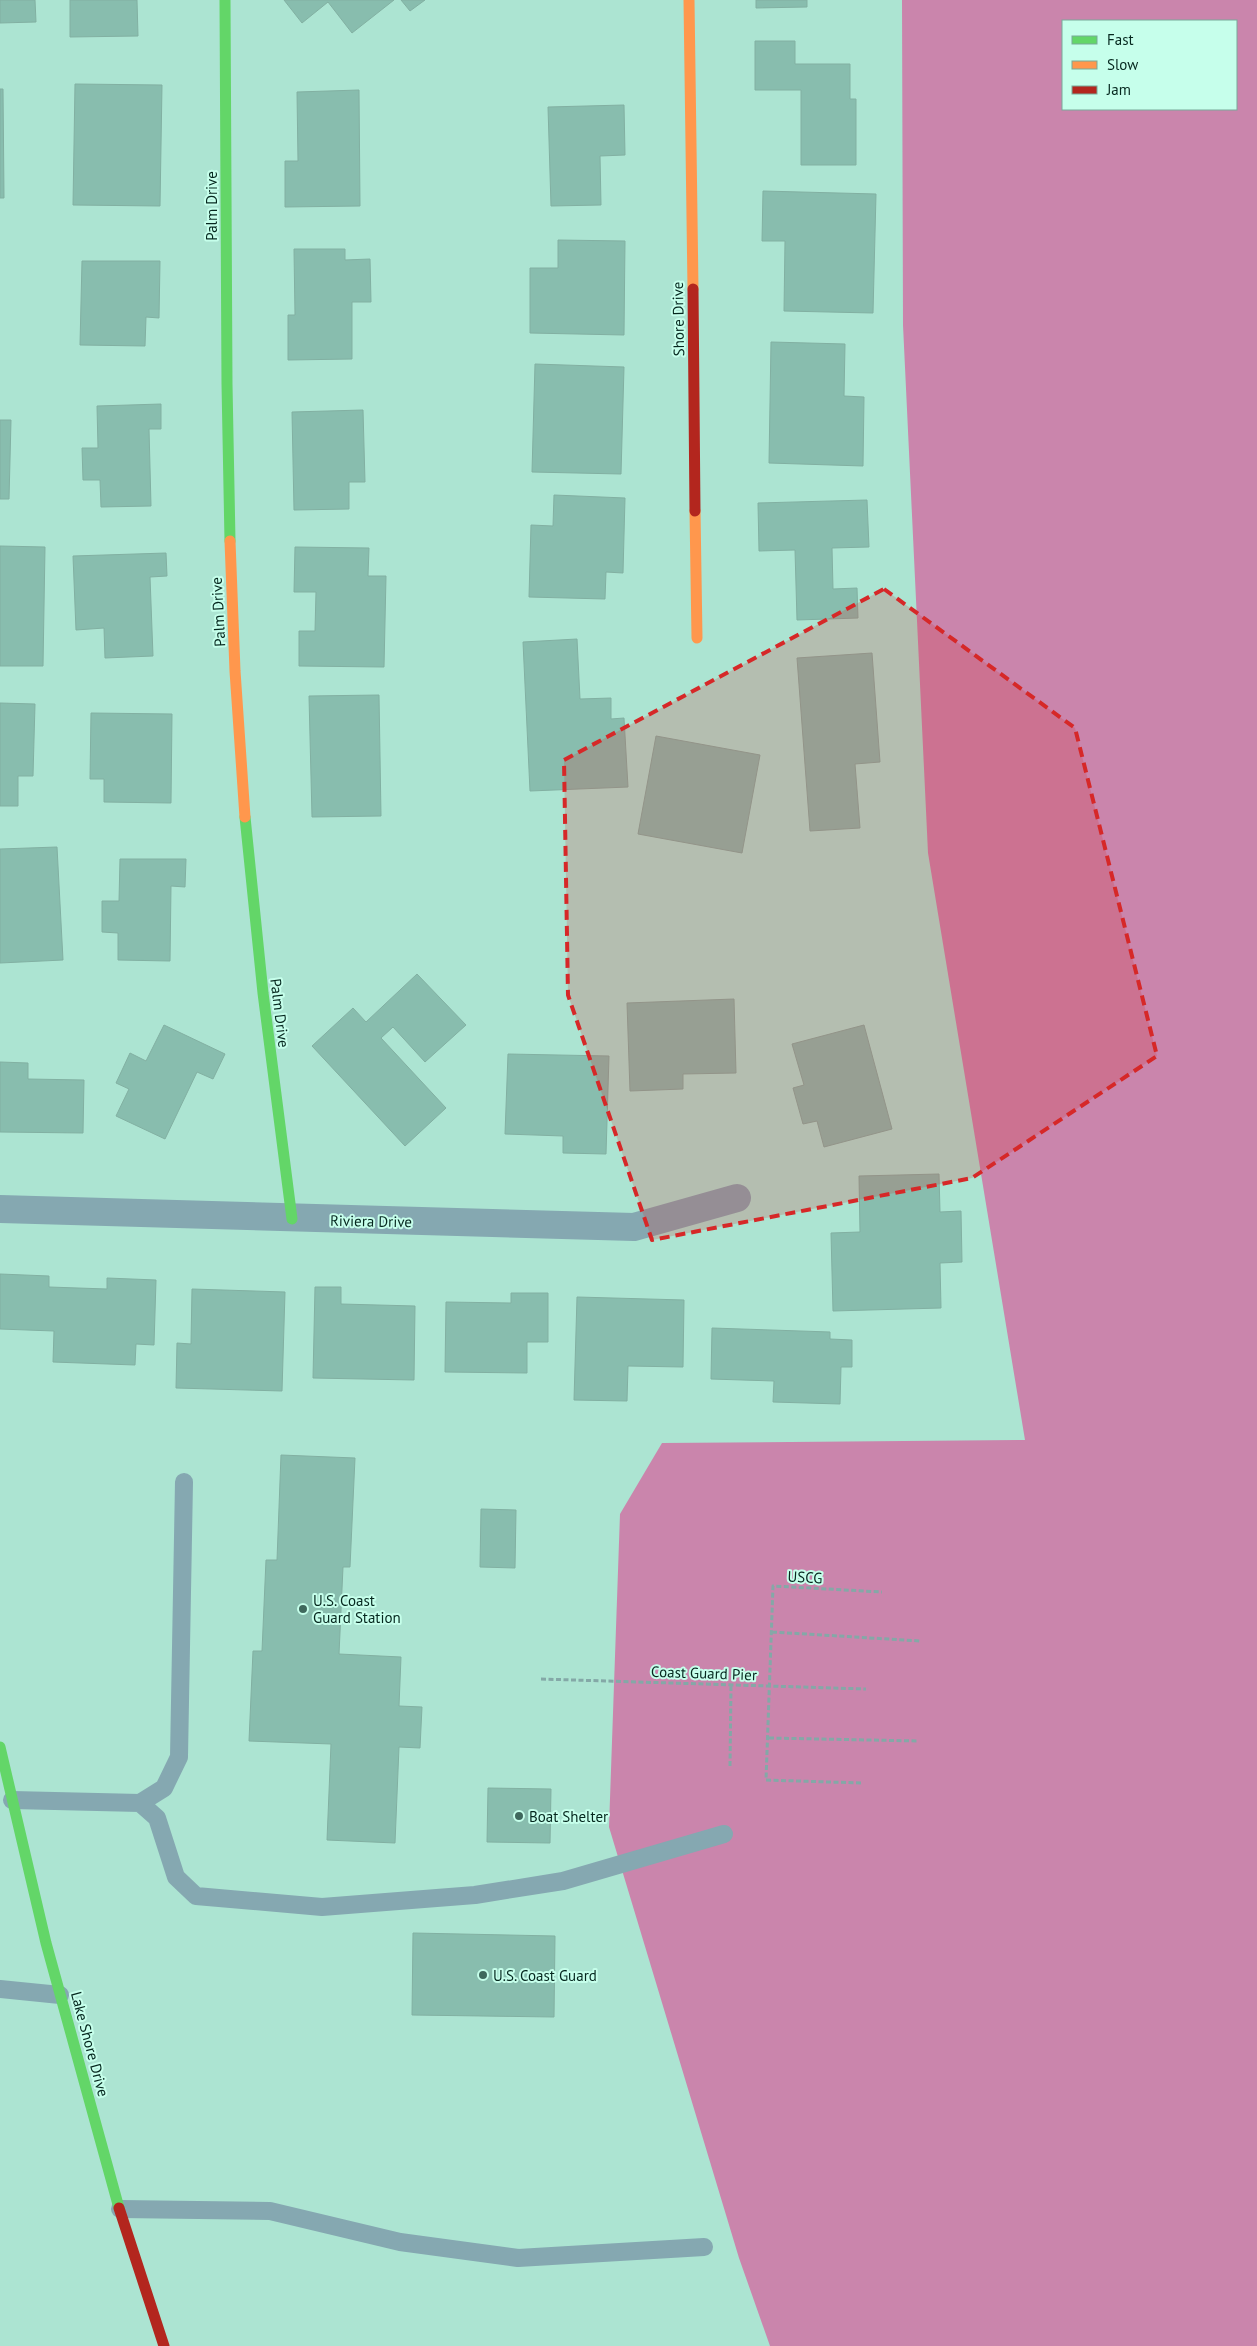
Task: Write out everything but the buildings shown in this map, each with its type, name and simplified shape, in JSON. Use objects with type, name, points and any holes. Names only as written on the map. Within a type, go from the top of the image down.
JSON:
[{"type":"street","name":"Palm Drive","points":[[225,0],[228,506],[241,767],[262,991],[292,1219]]},
{"type":"street","name":"Shore Drive","points":[[689,0],[697,638]]},
{"type":"street","name":"Riviera Drive","points":[[0,1209],[292,1219],[634,1227],[737,1198]]},
{"type":"street","name":"Lake Shore Drive","points":[[0,1747],[60,1995],[120,2209],[164,2346]]},
{"type":"lane","points":[[12,1800],[140,1803],[164,1788],[179,1757],[184,1482]]},
{"type":"lane","points":[[140,1803],[157,1818],[176,1876],[196,1896],[322,1907],[475,1895],[563,1881],[724,1834]]},
{"type":"lane","points":[[0,1989],[60,1995]]},
{"type":"lane","points":[[120,2209],[270,2211],[400,2242],[518,2258],[704,2247]]},
{"type":"path","name":"USCG","points":[[862,1783],[766,1780],[773,1586],[882,1592]]},
{"type":"path","points":[[772,1632],[921,1641]]},
{"type":"path","name":"Coast Guard Pier","points":[[541,1679],[866,1689]]},
{"type":"path","points":[[730,1766],[731,1685]]},
{"type":"path","points":[[769,1738],[919,1741]]},
{"type":"highlighted area","points":[[884,589],[1075,728],[1157,1056],[972,1178],[652,1240],[568,995],[564,760]]},
{"type":"shaded area","points":[[902,0],[1257,0],[1257,2346],[770,2346],[739,2258],[609,1827],[620,1514],[662,1443],[1025,1440],[928,853],[903,325]]},
{"type":"traffic: fast","points":[[225,0],[227,384],[230,541]]},
{"type":"traffic: fast","points":[[245,817],[263,993],[292,1219]]},
{"type":"traffic: fast","points":[[0,1747],[46,1943],[119,2208]]},
{"type":"traffic: slow","points":[[689,0],[693,289]]},
{"type":"traffic: slow","points":[[695,511],[697,638]]},
{"type":"traffic: slow","points":[[230,541],[235,671],[245,817]]},
{"type":"traffic: jam","points":[[693,289],[695,511]]},
{"type":"traffic: jam","points":[[119,2208],[164,2346]]},
{"type":"place","name":"U.S. Coast Guard Station","points":[[303,1609]]},
{"type":"place","name":"Boat Shelter","points":[[519,1816]]},
{"type":"place","name":"U.S. Coast Guard","points":[[483,1975]]}]
